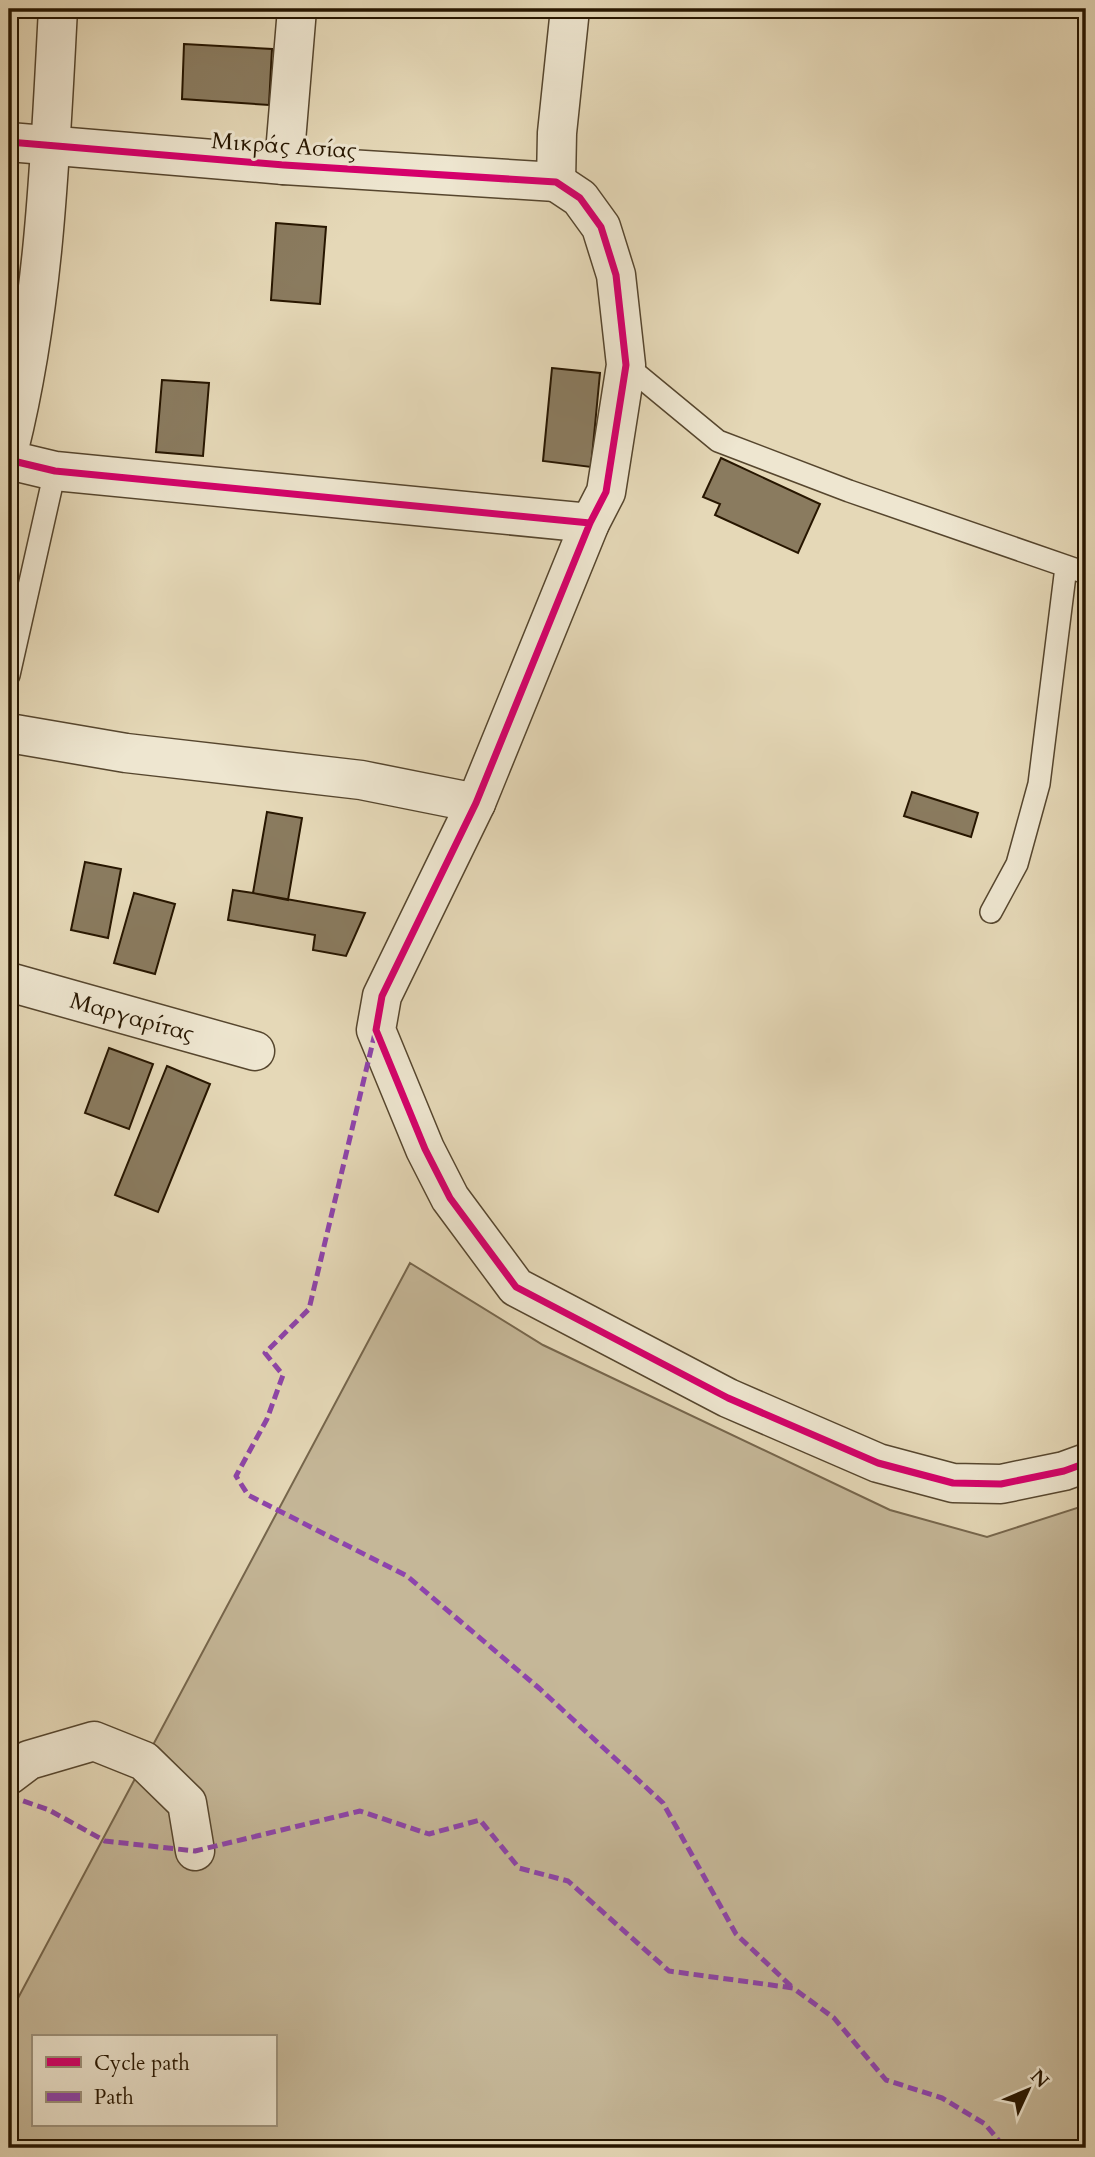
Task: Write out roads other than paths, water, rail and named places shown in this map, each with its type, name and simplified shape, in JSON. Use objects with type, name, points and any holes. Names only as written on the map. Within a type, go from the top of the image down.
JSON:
[{"type":"street","points":[[9,449],[37,304],[51,146],[58,9]]},
{"type":"street","points":[[284,165],[297,9]]},
{"type":"street","points":[[570,9],[557,133],[556,182],[580,198],[601,227],[616,275],[626,365],[606,492],[590,523],[476,803],[382,996],[376,1030],[425,1149],[450,1198],[516,1287],[728,1398],[878,1462],[953,1483],[1001,1484],[1064,1471],[1086,1463]]},
{"type":"street","name":"Μικράς Ασίας","points":[[9,142],[284,165],[556,182]]},
{"type":"street","points":[[9,460],[55,471],[590,523]]},
{"type":"street","points":[[9,733],[126,753],[360,780],[476,803]]},
{"type":"street","name":"Μαργαρίτας","points":[[9,982],[255,1051]]},
{"type":"street","points":[[9,1775],[29,1760],[94,1741],[144,1760],[187,1803],[195,1850]]},
{"type":"lane","points":[[626,365],[718,441],[1076,570],[1039,784],[1017,864],[990,912]]},
{"type":"lane","points":[[9,675],[55,471]]}]
